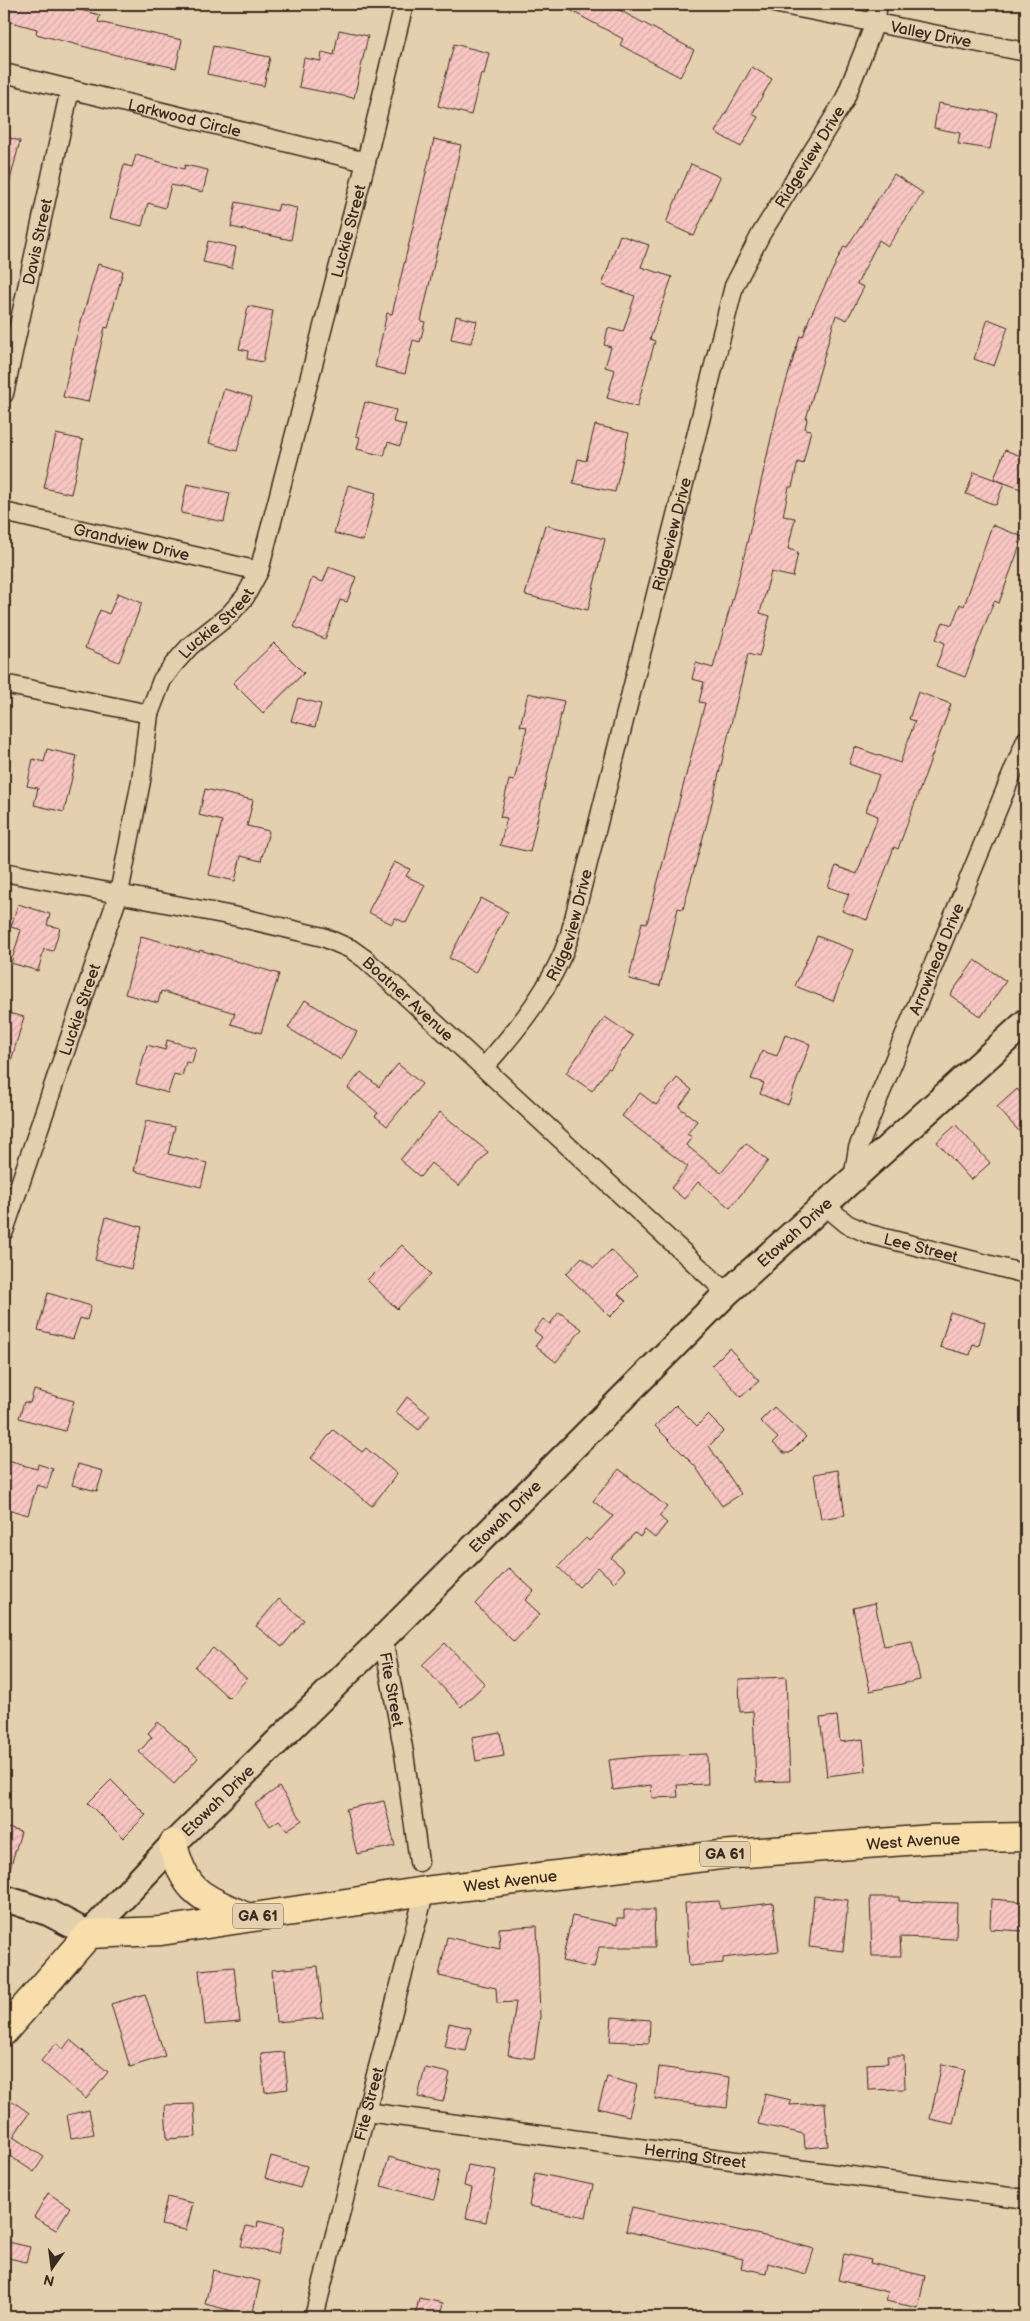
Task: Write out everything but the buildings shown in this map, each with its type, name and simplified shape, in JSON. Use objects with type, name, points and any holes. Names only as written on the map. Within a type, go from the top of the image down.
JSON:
[{"type":"main road","name":"West Avenue","points":[[89,1934],[161,1930],[425,1891],[729,1854],[932,1840],[1026,1837]]},
{"type":"main road","points":[[173,1844],[177,1863],[188,1884],[210,1900],[246,1918]]},
{"type":"main road","name":"Etowah Drive","points":[[4,2031],[89,1934]]},
{"type":"street","name":"Luckie Street","points":[[4,1231],[119,893],[141,781],[149,714],[162,680],[190,646],[229,615],[245,597],[259,571],[366,162],[404,4]]},
{"type":"street","name":"Valley Drive","points":[[778,4],[1026,52]]},
{"type":"street","name":"Ridgeview Drive","points":[[484,1067],[520,1024],[546,988],[569,938],[734,286],[761,234],[844,101],[874,23],[878,4]]},
{"type":"street","name":"Larkwood Circle","points":[[4,72],[366,162]]},
{"type":"street","name":"Davis Street","points":[[4,394],[70,88]]},
{"type":"street","name":"Grandview Drive","points":[[4,512],[259,571]]},
{"type":"street","points":[[4,684],[149,714]]},
{"type":"street","name":"Arrowhead Drive","points":[[853,1179],[858,1148],[1026,740]]},
{"type":"street","name":"Boatner Avenue","points":[[4,872],[247,919],[309,933],[337,942],[364,959],[484,1067],[727,1293]]},
{"type":"street","name":"Etowah Drive","points":[[89,1934],[173,1844],[383,1638],[727,1293],[1026,1022]]},
{"type":"street","name":"Lee Street","points":[[824,1204],[847,1224],[869,1234],[1026,1274]]},
{"type":"street","name":"Fite Street","points":[[383,1638],[404,1753],[418,1862]]},
{"type":"street","name":"Fite Street","points":[[314,2317],[425,1891]]},
{"type":"street","points":[[4,1898],[49,1913],[89,1934]]},
{"type":"street","name":"Herring Street","points":[[366,2112],[1026,2200]]}]
